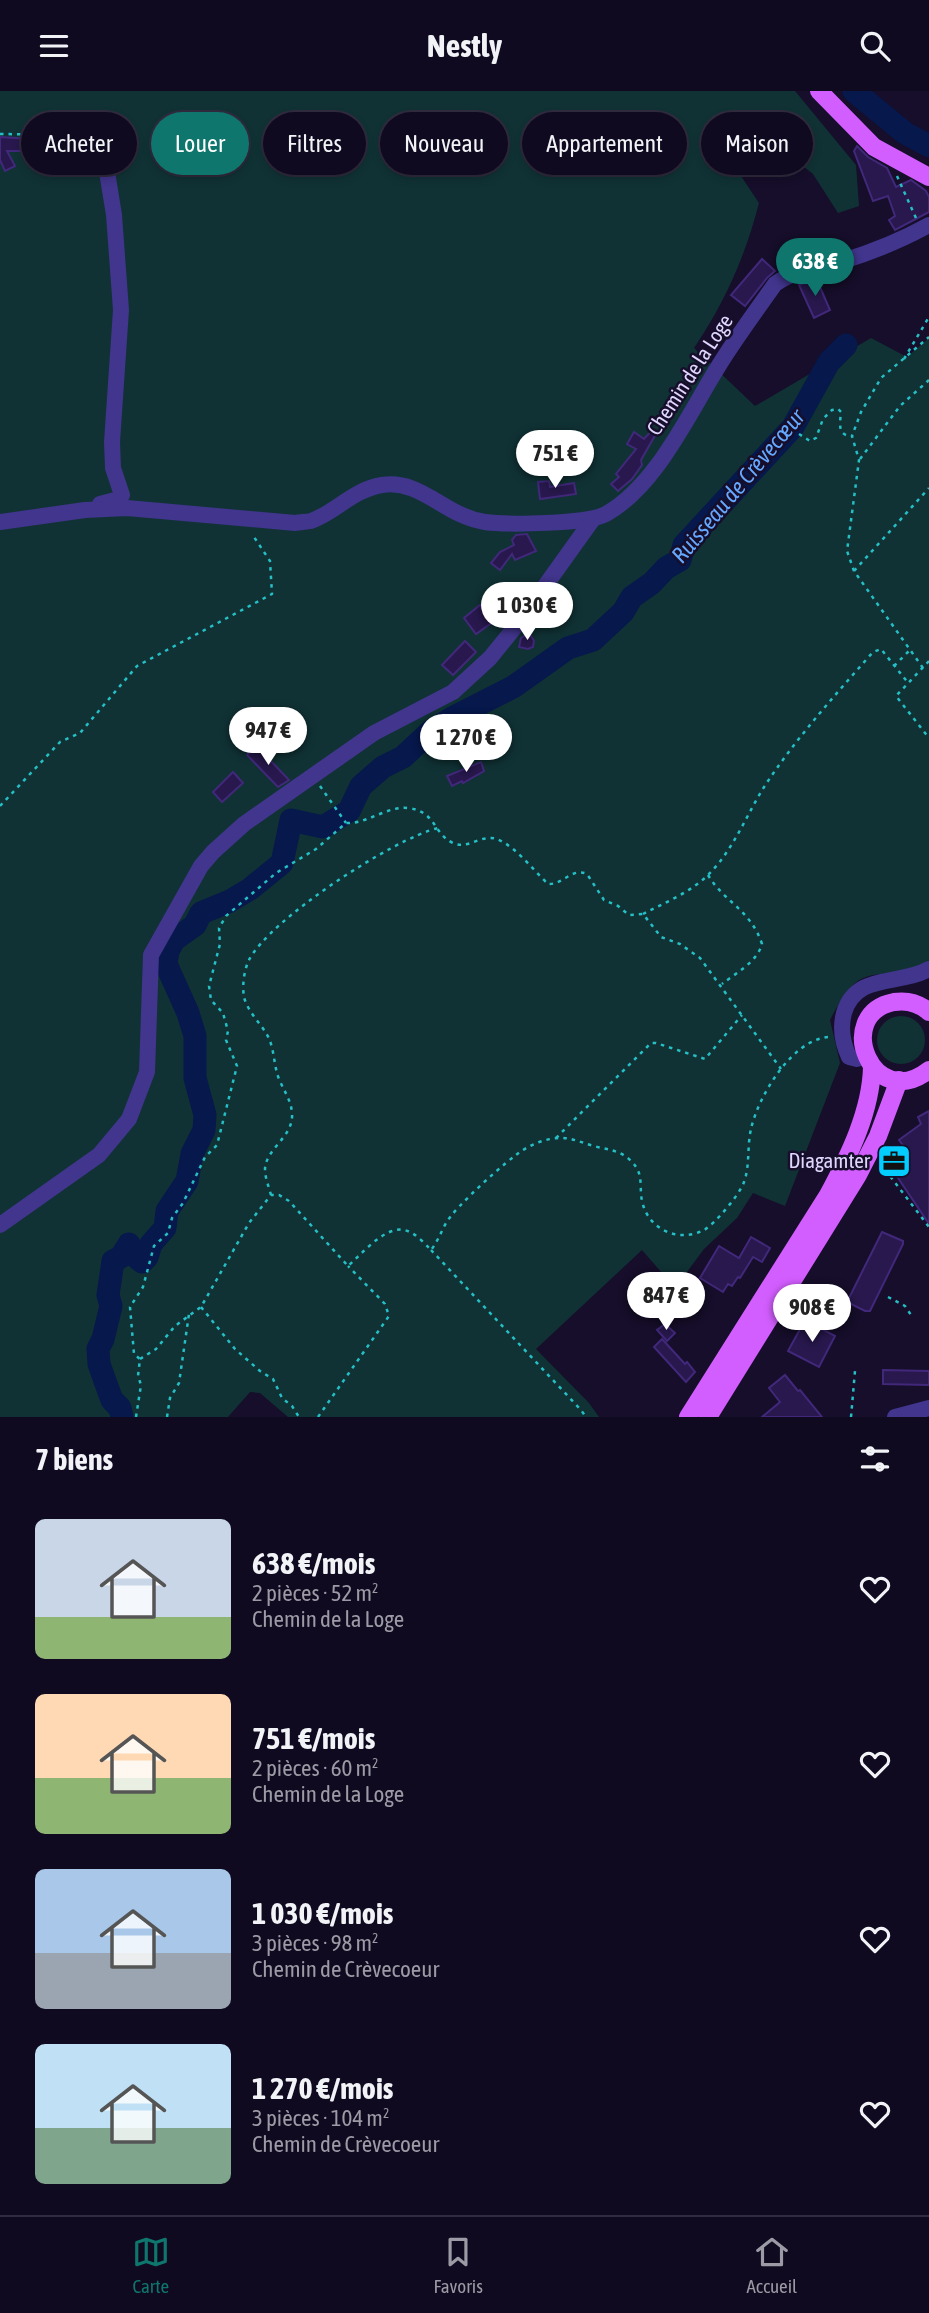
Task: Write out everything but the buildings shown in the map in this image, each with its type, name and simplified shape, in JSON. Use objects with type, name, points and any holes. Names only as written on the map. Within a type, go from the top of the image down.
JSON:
[{"type":"main road","points":[[818,91],[874,147],[929,177]]},
{"type":"main road","points":[[924,1003],[901,1001],[877,1009],[863,1031],[862,1044],[869,1061],[879,1073],[899,1080],[926,1075]]},
{"type":"main road","points":[[688,1417],[828,1195],[841,1170],[869,1099],[869,1061]]},
{"type":"main road","points":[[708,1417],[851,1187],[870,1151],[899,1080]]},
{"type":"street","points":[[85,510],[119,499],[122,495],[113,468],[112,443],[121,310],[114,215],[108,175]]},
{"type":"street","name":"Chemin de la Loge","points":[[0,522],[85,510],[127,508],[295,523],[311,521],[354,494],[381,485],[421,490],[451,512],[487,522],[563,522],[593,519],[605,515],[628,499],[654,468],[775,284],[787,276],[864,254],[925,227]]},
{"type":"street","points":[[0,1225],[99,1155],[129,1119],[147,1072],[150,963],[155,946],[201,866],[244,824],[374,733],[453,692],[490,658],[520,621],[593,519]]},
{"type":"street","points":[[869,1061],[849,1057],[841,1027],[846,1007],[861,989],[876,982],[917,975],[929,969]]},
{"type":"street","points":[[895,1417],[929,1408]]},
{"type":"path","points":[[0,134],[21,134]]},
{"type":"path","points":[[887,154],[925,227]]},
{"type":"path","points":[[903,361],[929,317]]},
{"type":"path","points":[[923,668],[854,571],[847,551],[859,460],[852,436],[861,412],[881,378],[929,337]]},
{"type":"path","points":[[859,460],[900,406],[929,380]]},
{"type":"path","points":[[799,434],[810,441],[816,438],[823,419],[832,409],[838,409],[841,412],[842,433],[852,436]]},
{"type":"path","points":[[854,571],[929,488]]},
{"type":"path","points":[[0,806],[60,742],[80,733],[137,666],[272,594],[270,561],[257,543],[246,519]]},
{"type":"path","points":[[140,1359],[134,1355],[131,1343],[130,1307],[143,1287],[155,1246],[168,1233],[172,1218],[183,1203],[205,1157],[217,1145],[237,1066],[226,1040],[228,1031],[223,1013],[211,1000],[209,986],[220,944],[219,928],[226,916],[266,881],[316,849],[346,823],[354,823],[393,808],[410,808],[429,815],[452,843],[464,845],[493,838],[506,843],[548,884],[555,884],[576,871],[583,871],[604,900],[629,915],[643,914],[708,875],[729,848],[791,747],[873,652],[881,649],[909,684]]},
{"type":"path","points":[[894,666],[910,651]]},
{"type":"path","points":[[929,661],[896,696],[929,738]]},
{"type":"path","points":[[313,777],[346,823]]},
{"type":"path","points":[[140,1359],[156,1349],[175,1326],[201,1307],[249,1223],[271,1195],[265,1166],[288,1134],[292,1116],[288,1094],[278,1078],[268,1035],[244,998],[244,979],[248,963],[257,949],[311,899],[403,840],[438,828]]},
{"type":"path","points":[[708,875],[713,884],[741,909],[754,926],[762,944],[759,953],[751,962],[721,985]]},
{"type":"path","points":[[643,914],[661,937],[680,944],[700,958],[780,1069]]},
{"type":"path","points":[[556,1138],[651,1043],[656,1042],[705,1059],[742,1015]]},
{"type":"path","points":[[431,1250],[457,1209],[517,1155],[539,1142],[556,1138],[575,1140],[625,1155],[639,1173],[642,1201],[655,1225],[674,1234],[697,1233],[715,1221],[744,1185],[749,1140],[756,1111],[780,1069],[796,1053],[820,1038],[842,1036]]},
{"type":"path","points":[[870,1151],[929,1227]]},
{"type":"path","points":[[271,1195],[279,1195],[289,1201],[385,1304],[388,1316],[318,1417]]},
{"type":"path","points":[[348,1266],[384,1235],[404,1230],[417,1237],[586,1417]]},
{"type":"path","points":[[888,1297],[905,1306],[913,1318]]},
{"type":"path","points":[[201,1307],[235,1349],[260,1371],[273,1378],[282,1398],[292,1406],[299,1417]]},
{"type":"path","points":[[167,1417],[170,1398],[179,1383],[189,1314]]},
{"type":"path","points":[[135,1417],[141,1385],[138,1376],[140,1359]]},
{"type":"path","points":[[851,1417],[855,1370]]},
{"type":"green space","points":[[0,91],[795,91],[812,112],[701,112],[701,175],[740,175],[759,203],[733,279],[694,348],[755,406],[871,338],[907,357],[929,338],[929,961],[913,970],[863,978],[851,987],[838,1005],[830,1020],[840,1063],[785,1206],[753,1193],[737,1218],[704,1249],[675,1288],[642,1250],[536,1349],[589,1403],[599,1417],[288,1417],[260,1393],[250,1392],[228,1417],[0,1417]]},
{"type":"green space","points":[[813,113],[856,165],[859,206],[838,213],[813,174]]},
{"type":"green space","points":[[901,1016],[918,1023],[925,1040],[918,1057],[901,1064],[884,1057],[877,1040],[884,1023]]},
{"type":"waterway","points":[[854,91],[905,133],[929,146]]},
{"type":"waterway","name":"Ruisseau de Crèvecœur","points":[[122,1417],[120,1408],[112,1400],[99,1364],[98,1349],[111,1306],[108,1295],[113,1261],[121,1257],[129,1244],[135,1256],[142,1262],[147,1257],[151,1244],[165,1228],[167,1211],[187,1181],[192,1154],[204,1130],[205,1115],[195,1078],[195,1036],[166,964],[168,951],[174,940],[195,925],[201,913],[250,889],[282,863],[291,820],[323,827],[349,811],[361,786],[383,767],[403,757],[431,731],[513,687],[568,648],[593,640],[623,612],[632,597],[652,583],[666,568],[680,560],[684,545],[793,427],[829,362],[846,345]]},
{"type":"place","name":"Diagamter","points":[[894,1161]]}]
